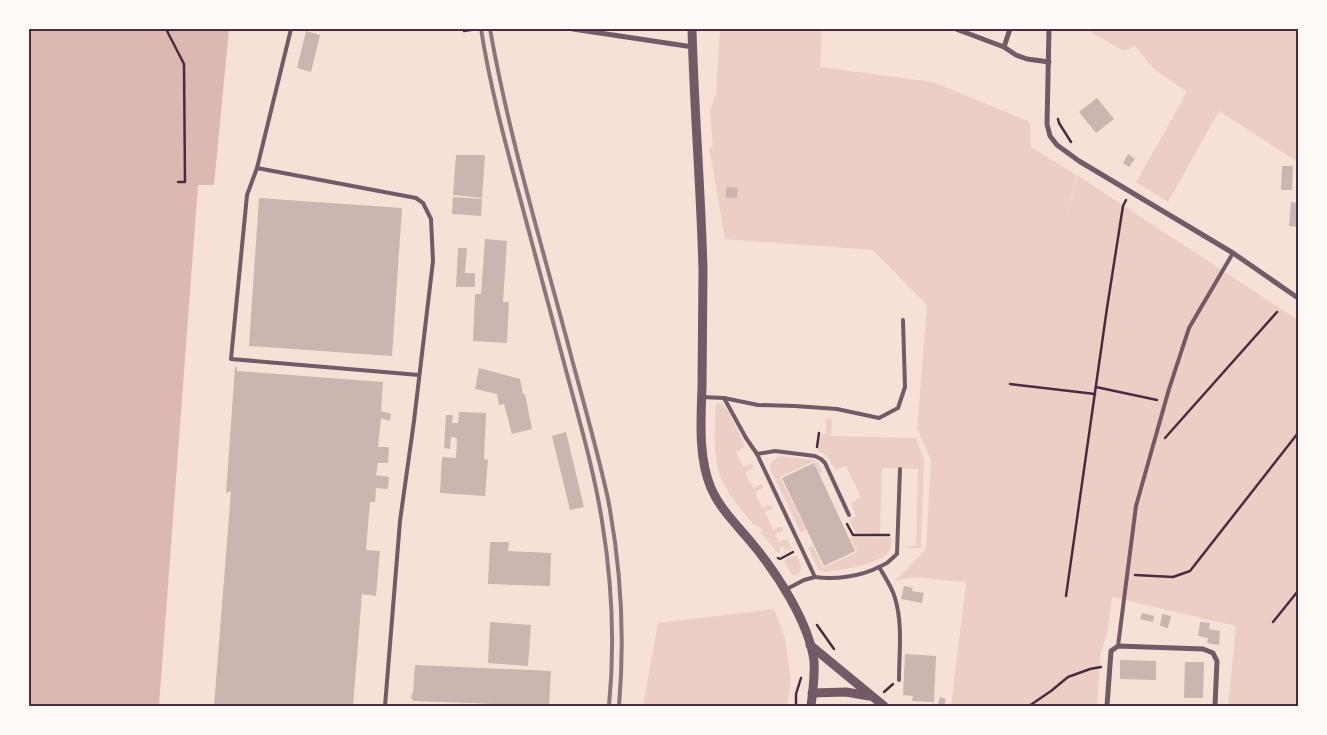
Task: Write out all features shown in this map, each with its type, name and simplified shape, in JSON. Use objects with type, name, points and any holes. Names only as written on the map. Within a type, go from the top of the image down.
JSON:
[{"type":"street","points":[[573,29],[693,47]]},
{"type":"street","points":[[692,29],[702,270],[702,452],[705,471],[719,504],[775,574],[804,628],[814,662],[811,706]]},
{"type":"street","points":[[956,29],[1004,47],[1026,59],[1049,62]]},
{"type":"street","points":[[1004,47],[1010,29]]},
{"type":"street","points":[[1049,29],[1047,124],[1050,136],[1057,145],[1079,161],[1233,253],[1298,298]]},
{"type":"street","points":[[810,645],[884,706]]},
{"type":"street","points":[[1107,706],[1111,651],[1118,646],[1203,649],[1213,653],[1217,661],[1215,706]]},
{"type":"street","points":[[812,693],[852,692],[876,700]]},
{"type":"lane","points":[[290,29],[257,168],[247,195],[231,359],[419,375]]},
{"type":"lane","points":[[257,168],[416,198],[423,203],[431,219],[433,261],[400,521],[385,706]]},
{"type":"lane","points":[[1118,646],[1136,506],[1165,402],[1189,328],[1233,253]]},
{"type":"lane","points":[[702,397],[724,398],[758,405],[837,409],[879,418],[898,408],[905,387],[903,320]]},
{"type":"lane","points":[[724,398],[757,454],[815,577]]},
{"type":"lane","points":[[757,454],[775,451],[815,456],[822,459],[849,515]]},
{"type":"lane","points":[[785,590],[804,580],[815,577],[827,579],[866,573],[887,563],[897,554],[900,469]]},
{"type":"lane","points":[[879,567],[896,600],[900,626],[899,680]]},
{"type":"path","points":[[166,29],[184,64],[185,182],[178,182]]},
{"type":"path","points":[[464,29],[464,31],[477,29]]},
{"type":"path","points":[[1057,115],[1059,123],[1070,141],[1077,147]]},
{"type":"path","points":[[1066,596],[1123,206],[1129,191]]},
{"type":"path","points":[[1150,455],[1277,312]]},
{"type":"path","points":[[1010,384],[1095,394]]},
{"type":"path","points":[[1096,387],[1165,402]]},
{"type":"path","points":[[816,452],[818,433]]},
{"type":"path","points":[[1127,575],[1173,577],[1190,571],[1298,433]]},
{"type":"path","points":[[856,536],[898,534]]},
{"type":"path","points":[[774,552],[780,559],[795,551]]},
{"type":"path","points":[[1273,622],[1298,591]]},
{"type":"path","points":[[1029,706],[1068,676],[1110,665]]},
{"type":"path","points":[[796,706],[796,694],[804,671]]},
{"type":"shaded area","points":[[29,29],[229,29],[214,185],[198,185],[159,706],[29,706]]},
{"type":"shaded area","points":[[720,29],[822,29],[820,67],[933,82],[1030,122],[1031,147],[1076,175],[1066,221],[1077,175],[1298,320],[1298,706],[1228,706],[1236,626],[1112,597],[1107,635],[1101,651],[1097,706],[951,706],[966,582],[913,577],[895,581],[926,549],[931,460],[917,429],[927,305],[873,250],[725,239],[709,147],[713,147],[710,110],[716,95]]},
{"type":"shaded area","points":[[1085,29],[1298,29],[1298,162],[1219,111],[1168,202],[1136,182],[1187,92],[1154,69],[1135,46],[1124,51]]},
{"type":"shaded area","points":[[716,403],[723,404],[726,408],[745,445],[736,452],[743,467],[753,465],[753,468],[745,472],[753,488],[762,484],[764,487],[755,492],[762,508],[770,505],[773,507],[765,512],[773,530],[780,527],[783,528],[783,531],[775,534],[779,542],[787,539],[792,548],[786,551],[783,546],[779,547],[781,553],[777,552],[760,532],[762,530],[757,525],[755,526],[724,485],[718,469],[715,450]]},
{"type":"shaded area","points":[[826,419],[832,419],[831,436],[916,438],[924,459],[921,548],[905,548],[916,546],[918,469],[882,468],[880,534],[856,533],[849,520],[856,516],[851,503],[861,497],[846,466],[836,470],[827,456],[818,452],[821,434],[826,434]]},
{"type":"shaded area","points":[[779,456],[813,460],[818,463],[822,473],[820,474],[814,461],[780,477],[806,530],[801,533],[770,468],[771,462]]},
{"type":"shaded area","points":[[850,537],[891,538],[891,547],[886,555],[870,563],[825,572],[819,570],[808,548],[813,546],[823,568],[857,552]]},
{"type":"shaded area","points":[[796,555],[801,568],[799,573],[794,575],[784,560]]},
{"type":"shaded area","points":[[774,609],[785,638],[787,652],[791,683],[787,706],[643,706],[658,623]]},
{"type":"building","points":[[306,31],[320,35],[311,72],[297,68]]},
{"type":"building","points":[[1097,98],[1114,119],[1096,133],[1079,112]]},
{"type":"building","points":[[1128,154],[1135,159],[1129,167],[1123,163]]},
{"type":"building","points":[[456,155],[485,155],[482,198],[453,195]]},
{"type":"building","points":[[1282,166],[1293,166],[1292,190],[1281,190]]},
{"type":"building","points":[[726,187],[738,188],[737,198],[726,198]]},
{"type":"building","points":[[453,197],[482,199],[481,216],[452,214]]},
{"type":"building","points":[[259,198],[402,208],[392,356],[249,346]]},
{"type":"building","points":[[1291,202],[1298,203],[1298,227],[1289,226]]},
{"type":"building","points":[[485,239],[507,241],[503,302],[509,302],[507,343],[473,341],[475,294],[481,294]]},
{"type":"building","points":[[458,248],[467,248],[465,273],[475,273],[475,287],[456,287]]},
{"type":"building","points":[[235,367],[237,367],[237,371],[383,382],[381,411],[391,414],[390,421],[381,418],[378,447],[389,447],[388,463],[378,463],[376,475],[389,477],[388,489],[376,488],[375,502],[370,502],[366,550],[380,551],[376,596],[362,594],[353,706],[214,706],[231,491],[226,493]]},
{"type":"building","points":[[479,368],[520,379],[532,429],[512,434],[504,404],[499,405],[497,394],[475,389]]},
{"type":"building","points":[[459,412],[486,413],[484,459],[488,460],[485,496],[440,493],[442,457],[456,458],[457,438],[451,437],[450,449],[444,448],[446,415],[453,415],[452,423],[458,423]]},
{"type":"building","points":[[566,432],[584,507],[570,510],[552,436]]},
{"type":"building","points":[[814,463],[855,551],[824,566],[782,478]]},
{"type":"building","points":[[490,542],[509,542],[508,551],[551,553],[550,586],[488,584]]},
{"type":"building","points":[[904,586],[913,588],[912,591],[924,593],[922,603],[901,599]]},
{"type":"building","points":[[1142,613],[1154,616],[1153,622],[1140,619]]},
{"type":"building","points":[[1162,614],[1171,616],[1168,628],[1160,626]]},
{"type":"building","points":[[490,622],[531,625],[528,666],[488,663]]},
{"type":"building","points":[[1200,622],[1210,623],[1209,629],[1220,631],[1219,645],[1207,643],[1208,638],[1198,636]]},
{"type":"building","points":[[905,654],[936,656],[934,702],[912,701],[913,696],[903,695]]},
{"type":"building","points":[[1120,660],[1156,661],[1156,680],[1120,679]]},
{"type":"building","points":[[1185,662],[1204,662],[1203,698],[1184,698]]},
{"type":"building","points":[[415,665],[551,671],[549,706],[413,701],[411,699]]},
{"type":"building","points":[[940,697],[946,699],[944,706],[938,706]]},
{"type":"railway","points":[[481,29],[503,135],[582,429],[599,502],[612,614],[609,706]]},
{"type":"railway","points":[[490,29],[517,155],[608,499],[616,550],[621,602],[622,654],[619,706]]}]
